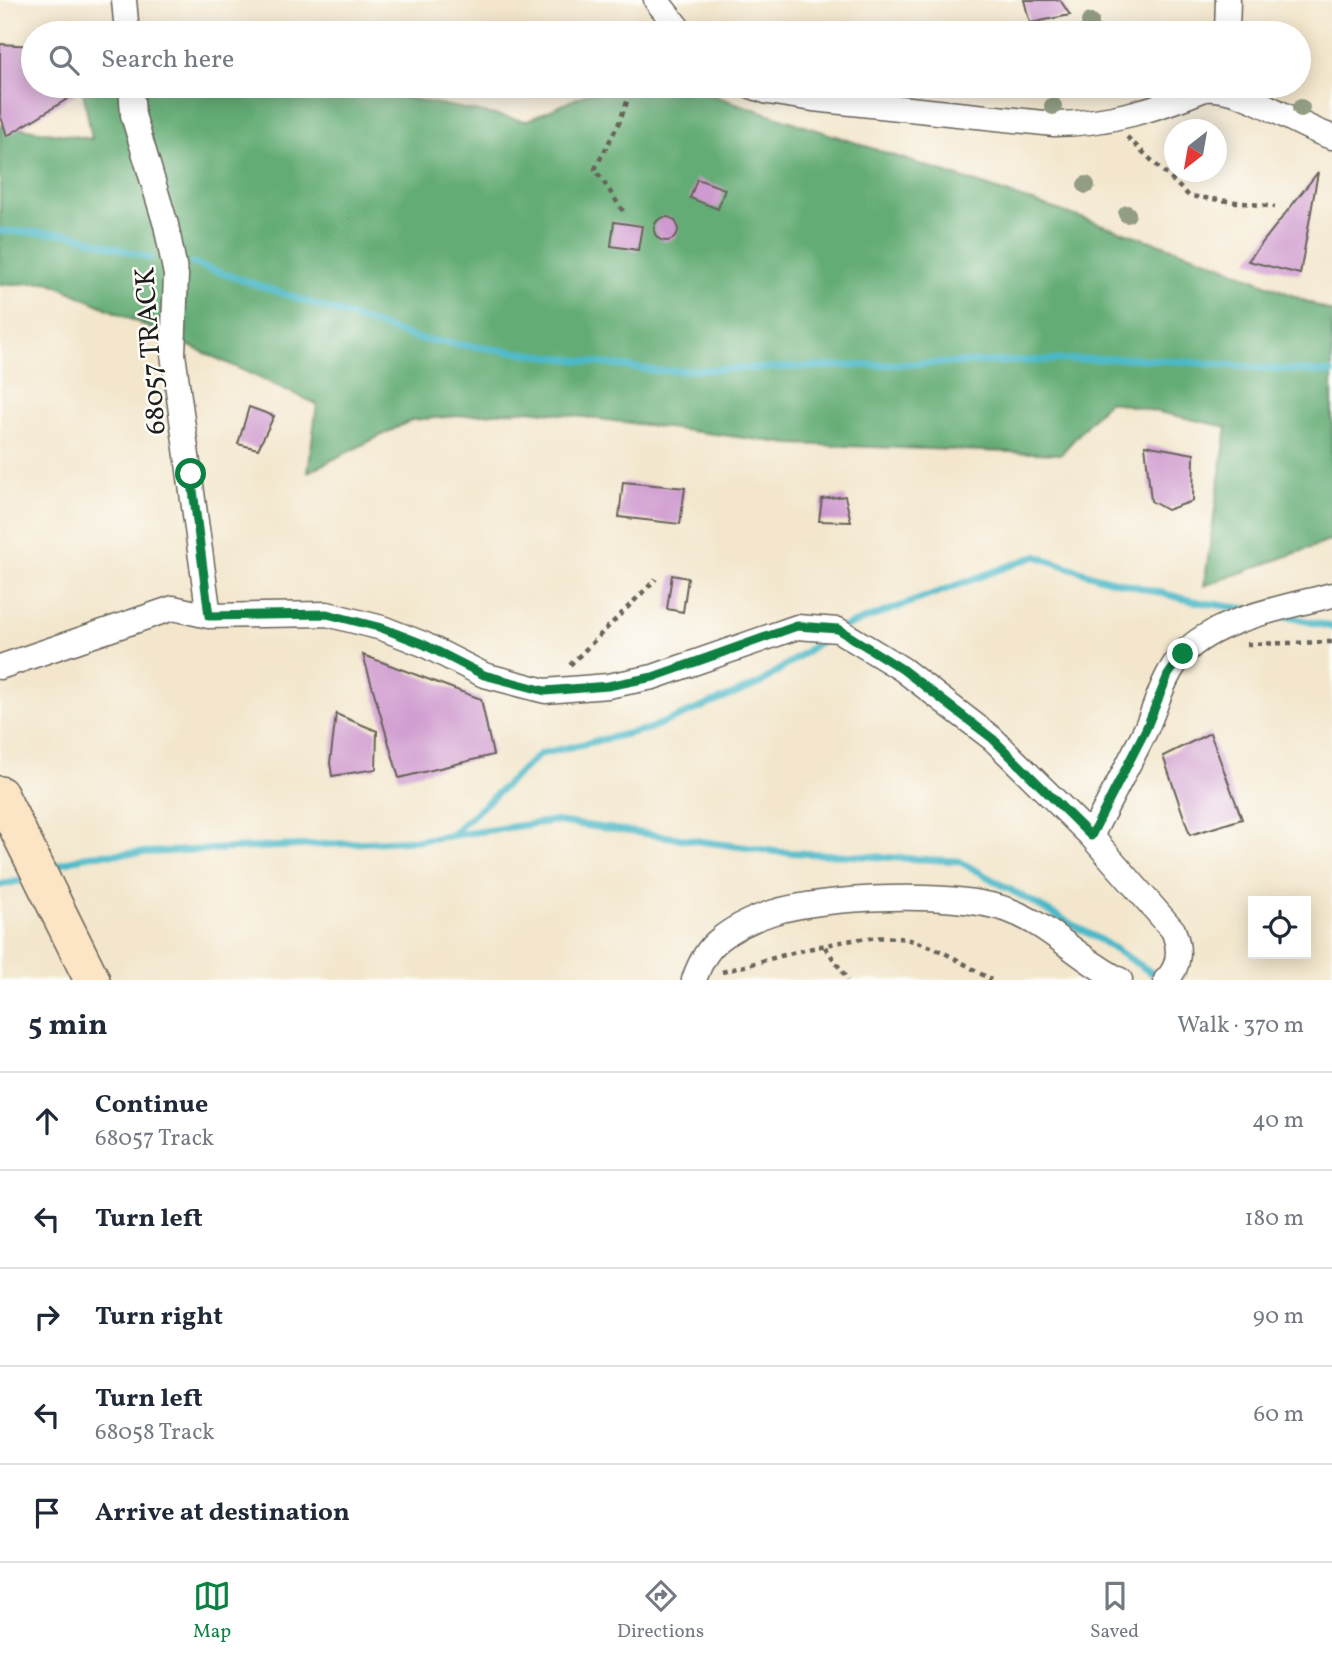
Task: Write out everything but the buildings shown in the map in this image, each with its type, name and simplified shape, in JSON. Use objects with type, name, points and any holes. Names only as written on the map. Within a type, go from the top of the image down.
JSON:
[{"type":"street","points":[[124,0],[126,21]]},
{"type":"street","points":[[656,0],[673,21]]},
{"type":"street","points":[[1227,21],[1228,0]]},
{"type":"street","name":"68057 TRACK","points":[[132,98],[133,115],[166,225],[176,275],[173,354],[209,616]]},
{"type":"street","points":[[807,98],[1054,124],[1085,124],[1110,120],[1181,98]]},
{"type":"street","points":[[1246,98],[1300,126],[1332,137]]},
{"type":"street","points":[[1091,836],[1146,729],[1168,675],[1183,654],[1205,637],[1230,626],[1332,596]]},
{"type":"street","points":[[0,667],[173,608],[209,616],[327,614],[382,628],[423,644],[484,675],[545,691],[608,686],[653,677],[797,626],[838,629],[902,669],[993,739],[1091,836],[1173,930],[1178,941],[1178,960],[1166,980]]},
{"type":"street","points":[[0,794],[92,980]]},
{"type":"street","points":[[694,979],[704,957],[720,939],[771,913],[813,905],[941,900],[992,905],[1028,918],[1102,971],[1120,980]]},
{"type":"path","points":[[623,211],[595,169],[628,98]]},
{"type":"path","points":[[1110,120],[1189,196],[1275,207]]},
{"type":"path","points":[[545,691],[656,579]]},
{"type":"path","points":[[694,979],[861,939],[898,938],[926,945],[991,980]]},
{"type":"path","points":[[825,947],[848,980]]},
{"type":"green space","points":[[84,98],[408,98],[526,121],[577,98],[721,98],[1211,261],[1332,312],[1332,540],[1204,586],[1227,427],[1108,401],[1061,454],[790,444],[530,410],[412,420],[308,472],[317,404],[49,282],[0,285],[0,125],[92,139]]},
{"type":"waterway","points":[[0,231],[70,234],[150,258]]},
{"type":"waterway","points":[[192,263],[418,339],[659,371],[1131,358],[1332,373]]},
{"type":"waterway","points":[[844,627],[1036,556],[1098,577],[1193,601],[1246,609]]},
{"type":"waterway","points":[[1285,616],[1332,627]]},
{"type":"waterway","points":[[450,836],[540,754],[648,729],[759,684],[827,637]]},
{"type":"waterway","points":[[58,865],[90,855],[420,840],[553,821],[779,852],[959,861],[1102,941],[1163,980]]},
{"type":"waterway","points":[[0,885],[19,881]]},
{"type":"route","points":[[191,474],[209,616],[327,614],[382,628],[423,644],[484,675],[545,691],[608,686],[653,677],[797,626],[838,629],[902,669],[993,739],[1091,836],[1146,729],[1168,675],[1183,654]]}]
